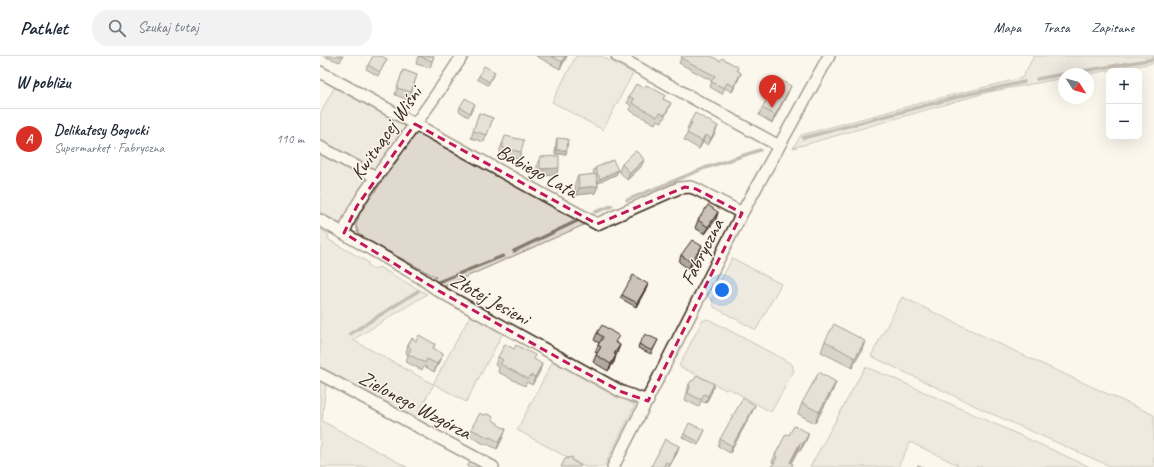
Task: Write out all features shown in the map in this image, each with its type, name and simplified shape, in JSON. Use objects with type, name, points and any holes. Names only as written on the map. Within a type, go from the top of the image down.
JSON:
[{"type":"street","name":"Kwitnącej Wiśni","points":[[344,233],[348,220],[376,177],[462,56]]},
{"type":"street","points":[[617,56],[779,146]]},
{"type":"street","name":"Fabryczna","points":[[614,467],[742,213],[829,56]]},
{"type":"street","name":"Babiego Lata","points":[[320,72],[597,224],[679,188],[685,187],[696,189],[742,213]]},
{"type":"street","points":[[320,147],[376,177]]},
{"type":"street","name":"Złotej Jesieni","points":[[320,220],[421,278],[439,292],[571,365],[622,392],[648,401]]},
{"type":"street","name":"Zielonego Wzgórza","points":[[320,374],[493,467]]},
{"type":"highlighted area","points":[[415,124],[597,224],[685,187],[696,189],[742,213],[648,401],[622,392],[571,365],[439,291],[344,233],[357,206]]},
{"type":"shaded area","points":[[576,56],[601,56],[633,73],[603,130],[552,102]]},
{"type":"shaded area","points":[[1034,56],[1154,56],[1154,63],[1124,68],[1106,68],[1106,71],[1094,73],[1094,68],[1058,68],[1058,79],[989,92],[793,148],[801,135],[1022,78]]},
{"type":"shaded area","points":[[335,86],[406,126],[373,172],[320,143],[320,114]]},
{"type":"shaded area","points":[[417,132],[586,224],[441,288],[433,279],[436,277],[367,240],[358,233],[356,225],[360,213]]},
{"type":"shaded area","points":[[320,152],[369,178],[341,224],[320,212]]},
{"type":"shaded area","points":[[320,229],[328,234],[329,240],[368,262],[368,266],[375,269],[379,267],[427,294],[353,340],[433,384],[471,314],[503,333],[466,402],[434,384],[415,418],[320,368]]},
{"type":"shaded area","points":[[732,258],[781,284],[756,330],[714,307],[712,299]]},
{"type":"shaded area","points":[[902,297],[1027,357],[1154,415],[1154,467],[1112,467],[990,413],[871,356]]},
{"type":"shaded area","points":[[708,319],[792,364],[794,371],[771,412],[728,388],[726,390],[679,366],[702,321]]},
{"type":"shaded area","points":[[553,361],[635,405],[604,467],[585,467],[517,430]]},
{"type":"shaded area","points":[[865,367],[891,377],[1090,467],[957,467],[958,465],[910,442],[898,467],[810,467]]},
{"type":"shaded area","points":[[320,380],[326,383],[322,421],[407,467],[320,467]]},
{"type":"building","points":[[373,56],[381,56],[387,59],[380,72],[368,65]]},
{"type":"building","points":[[419,56],[434,56],[432,61]]},
{"type":"building","points":[[551,56],[565,56],[562,62]]},
{"type":"building","points":[[682,56],[711,56],[720,61],[722,58],[738,67],[737,70],[741,73],[734,86],[727,83],[724,88],[711,82],[715,76],[681,58]]},
{"type":"building","points":[[484,66],[495,72],[489,82],[479,76]]},
{"type":"building","points":[[403,70],[417,75],[411,92],[397,88]]},
{"type":"building","points":[[778,79],[791,86],[775,115],[762,108]]},
{"type":"building","points":[[636,84],[644,88],[646,85],[665,95],[663,99],[671,103],[665,115],[660,113],[657,117],[632,103],[634,99],[629,96]]},
{"type":"building","points":[[465,98],[475,104],[470,113],[460,107]]},
{"type":"building","points":[[479,113],[493,118],[487,135],[473,131]]},
{"type":"building","points":[[695,113],[718,126],[711,138],[705,135],[702,141],[687,133],[692,123],[690,122]]},
{"type":"building","points":[[505,136],[524,140],[521,152],[503,148]]},
{"type":"building","points":[[557,138],[568,139],[567,150],[557,150]]},
{"type":"building","points":[[635,151],[640,154],[644,160],[630,173],[622,164]]},
{"type":"building","points":[[559,156],[559,168],[540,169],[540,157]]},
{"type":"building","points":[[613,160],[618,170],[600,179],[595,168]]},
{"type":"building","points":[[596,174],[598,186],[579,188],[578,176]]},
{"type":"building","points":[[708,205],[718,212],[708,227],[698,220]]},
{"type":"building","points":[[692,240],[702,246],[691,262],[681,255]]},
{"type":"building","points":[[633,275],[648,284],[637,303],[622,295]]},
{"type":"building","points":[[834,324],[865,341],[855,358],[825,341]]},
{"type":"building","points":[[602,325],[619,336],[615,342],[620,345],[614,354],[616,355],[611,364],[596,355],[601,347],[598,345],[603,337],[597,333]]},
{"type":"building","points":[[645,334],[658,340],[652,351],[639,344]]},
{"type":"building","points":[[419,335],[435,344],[433,348],[443,354],[437,364],[427,359],[425,363],[408,354],[411,349],[408,345],[412,338],[416,341]]},
{"type":"building","points":[[505,344],[514,349],[516,345],[535,355],[534,359],[542,364],[535,377],[530,375],[528,379],[500,364],[503,360],[498,357]]},
{"type":"building","points":[[819,372],[836,382],[819,412],[802,403]]},
{"type":"building","points":[[697,375],[714,384],[708,396],[704,394],[701,400],[688,393],[690,387],[689,384]]},
{"type":"building","points":[[743,398],[755,405],[732,446],[720,439]]},
{"type":"building","points":[[480,413],[483,415],[488,414],[492,416],[494,421],[498,423],[497,424],[506,429],[499,442],[471,429]]},
{"type":"building","points":[[689,423],[705,430],[699,442],[684,434]]},
{"type":"building","points":[[794,426],[809,433],[803,444],[800,443],[790,462],[793,464],[791,467],[772,467],[777,457],[775,455],[786,434],[789,435]]},
{"type":"building","points":[[665,439],[679,446],[670,464],[666,462],[663,467],[651,467]]},
{"type":"building","points":[[572,457],[573,461],[581,466],[580,467],[561,467],[565,459]]},
{"type":"building","points":[[470,462],[480,467],[467,467]]},
{"type":"waterway","points":[[1094,69],[1154,59]]},
{"type":"waterway","points":[[1037,79],[1058,75]]},
{"type":"waterway","points":[[803,138],[969,94],[1024,82]]},
{"type":"waterway","points":[[627,200],[705,168],[760,150]]},
{"type":"waterway","points":[[595,212],[612,206]]},
{"type":"waterway","points":[[514,251],[577,221]]},
{"type":"waterway","points":[[438,282],[503,256]]},
{"type":"waterway","points":[[350,334],[418,291]]},
{"type":"place","name":"Delikatesy Bogucki","points":[[772,108]]}]
